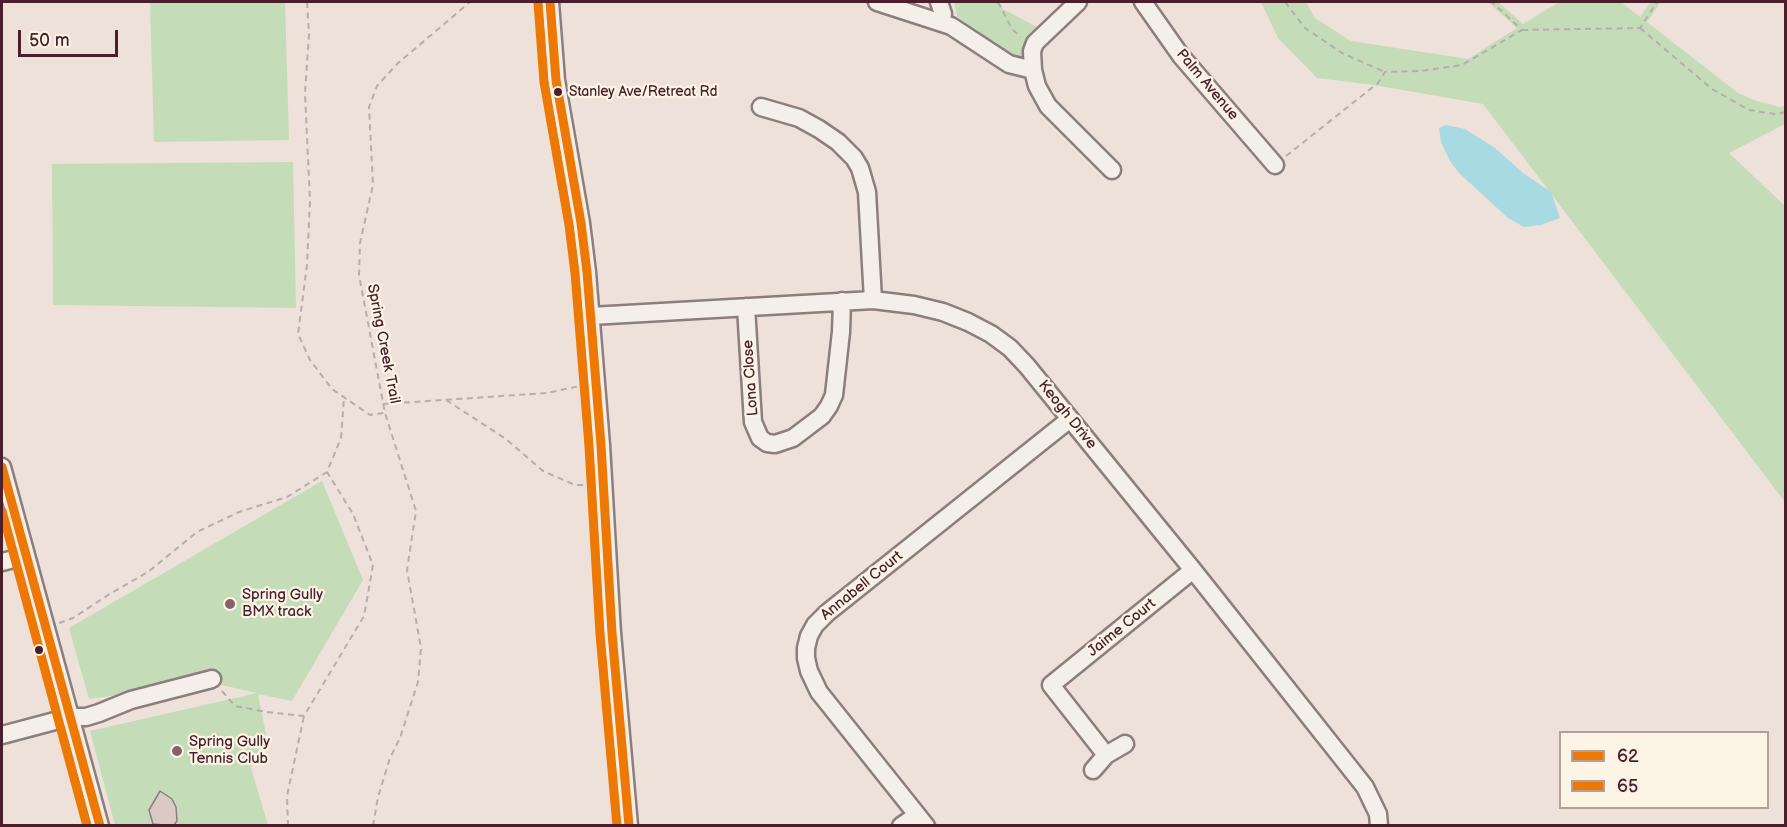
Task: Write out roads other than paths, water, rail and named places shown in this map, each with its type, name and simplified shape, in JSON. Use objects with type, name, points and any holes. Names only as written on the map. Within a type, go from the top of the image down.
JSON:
[{"type":"street","points":[[550,2],[556,80],[581,222],[591,315],[612,633],[629,825]]},
{"type":"street","points":[[877,2],[941,22],[960,31],[1008,64],[1033,70]]},
{"type":"street","points":[[939,2],[943,14],[941,22]]},
{"type":"street","points":[[1078,2],[1035,43],[1032,51],[1033,70],[1037,86],[1048,106],[1112,170]]},
{"type":"street","name":"Palm Avenue","points":[[1143,2],[1181,56],[1275,165]]},
{"type":"street","points":[[761,107],[799,118],[819,129],[846,150],[860,168],[867,198],[873,300]]},
{"type":"street","name":"Keogh Drive","points":[[591,315],[873,300],[914,304],[943,312],[991,334],[1010,348],[1027,366],[1365,787],[1375,807],[1380,825]]},
{"type":"street","name":"Lona Close","points":[[746,307],[753,422],[760,438],[775,444],[793,438],[822,416],[829,406],[835,384],[842,301]]},
{"type":"street","name":"Annabell Court","points":[[921,820],[819,692],[809,672],[806,658],[809,636],[815,625],[827,613],[1070,419]]},
{"type":"street","points":[[2,467],[100,825]]},
{"type":"street","points":[[2,562],[26,556]]},
{"type":"street","name":"Jaime Court","points":[[1106,755],[1051,685],[1193,570]]},
{"type":"street","points":[[2,735],[70,717],[86,717],[131,700],[213,679]]},
{"type":"street","points":[[1094,770],[1106,755],[1125,744]]},
{"type":"street","points":[[901,825],[921,820]]},
{"type":"water","points":[[1446,125],[1465,129],[1495,148],[1523,173],[1551,192],[1560,218],[1541,225],[1524,227],[1508,218],[1459,173],[1450,161],[1441,142],[1439,128]]},
{"type":"place","name":"Stanley Ave/Retreat Rd","points":[[558,92]]},
{"type":"place","name":"Spring Gully BMX track","points":[[230,604]]},
{"type":"place","name":"Spring Gully Tennis Club","points":[[177,751]]}]
